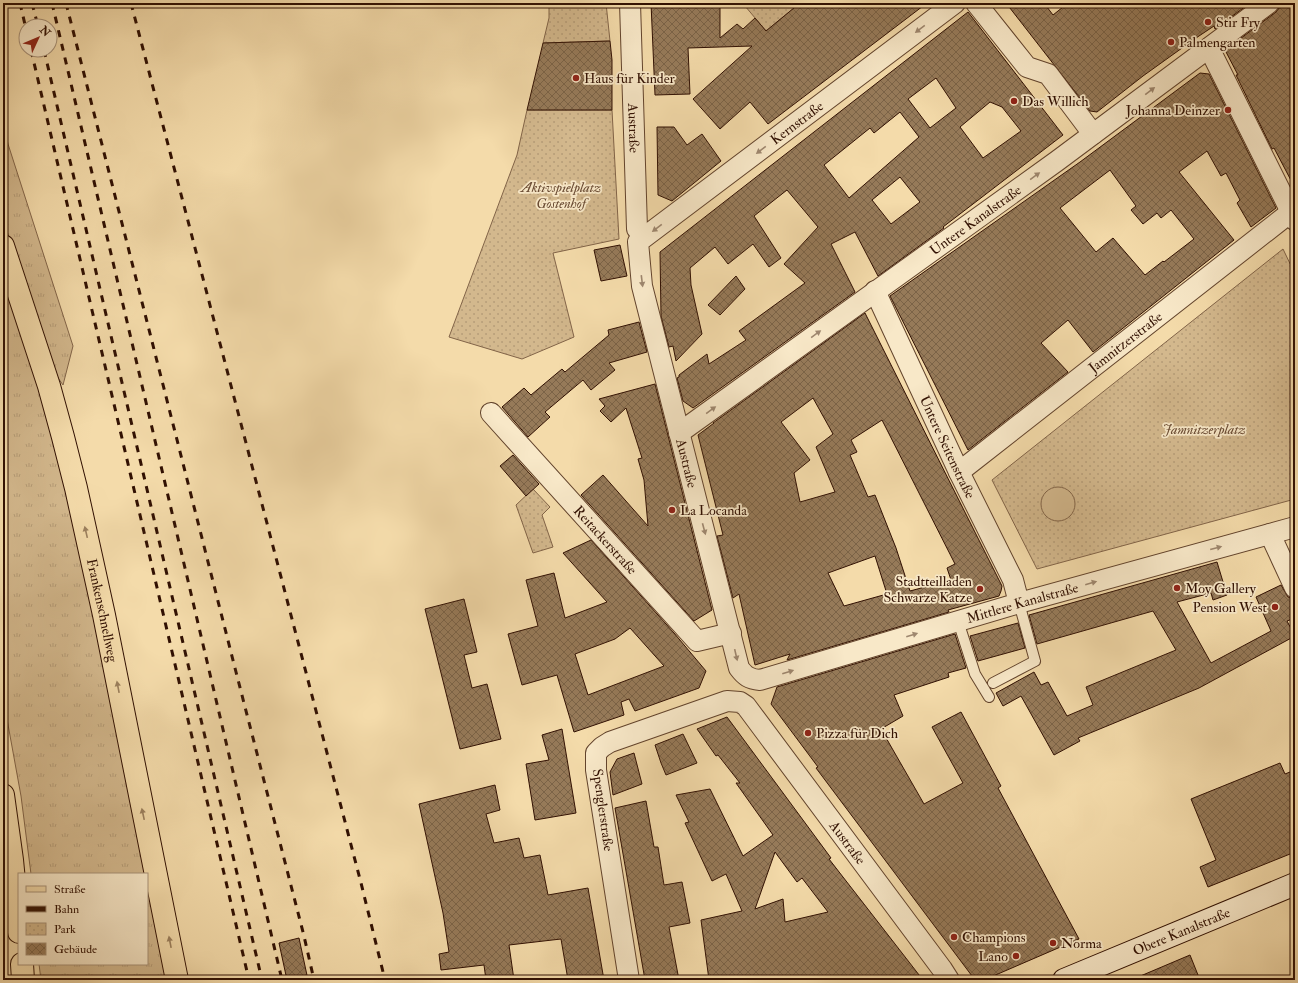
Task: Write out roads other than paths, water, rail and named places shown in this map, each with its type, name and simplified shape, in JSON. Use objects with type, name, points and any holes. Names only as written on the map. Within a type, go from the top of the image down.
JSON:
[{"type":"main road","name":"Frankenschnellweg","points":[[3,246],[48,386],[63,436],[76,488],[104,615],[177,980]]},
{"type":"main road","points":[[3,795],[12,860],[18,922]]},
{"type":"main road","points":[[22,965],[23,980]]},
{"type":"street","name":"Austraße","points":[[630,3],[637,235],[642,286],[739,668],[744,675],[750,679]]},
{"type":"street","name":"Kernstraße","points":[[637,235],[955,3]]},
{"type":"street","points":[[976,3],[1027,67],[1048,74],[1093,134]]},
{"type":"street","name":"Untere Kanalstraße","points":[[679,433],[1093,134],[1269,3]]},
{"type":"street","points":[[1209,48],[1293,216]]},
{"type":"street","name":"Jamnitzerstraße","points":[[959,472],[1293,216]]},
{"type":"street","name":"Untere Seitenstraße","points":[[875,291],[959,472],[1013,580],[1019,603]]},
{"type":"street","name":"Reitackerstraße","points":[[491,413],[698,641],[731,633]]},
{"type":"street","name":"Mittlere Kanalstraße","points":[[750,679],[760,680],[1019,603],[1295,527]]},
{"type":"street","points":[[1270,534],[1295,588]]},
{"type":"street","name":"Spenglerstraße","points":[[629,980],[600,798],[596,770],[596,753],[610,742],[727,701],[740,702],[746,706]]},
{"type":"street","name":"Austraße","points":[[746,706],[949,980]]},
{"type":"street","name":"Obere Kanalstraße","points":[[1066,980],[1295,884]]},
{"type":"lane","points":[[993,683],[1035,661],[1019,603]]},
{"type":"lane","points":[[958,621],[975,674],[989,697]]},
{"type":"railway","points":[[20,3],[23,18]]},
{"type":"railway","points":[[32,3],[36,18]]},
{"type":"railway","points":[[52,3],[282,980]]},
{"type":"railway","points":[[66,3],[314,980]]},
{"type":"railway","points":[[131,3],[385,980]]},
{"type":"railway","points":[[33,58],[249,980]]},
{"type":"railway","points":[[46,58],[262,980]]},
{"type":"place","name":"Stir Fry","points":[[1208,22]]},
{"type":"place","name":"Palmengarten","points":[[1171,42]]},
{"type":"place","name":"Haus für Kinder","points":[[576,78]]},
{"type":"place","name":"Das Willich","points":[[1014,101]]},
{"type":"place","name":"Johanna Deinzer","points":[[1228,110]]},
{"type":"place","name":"La Locanda","points":[[672,510]]},
{"type":"place","name":"Moy Gallery","points":[[1177,588]]},
{"type":"place","name":"Stadtteilladen Schwarze Katze","points":[[980,589]]},
{"type":"place","name":"Pension West","points":[[1275,607]]},
{"type":"place","name":"Pizza für Dich","points":[[808,733]]},
{"type":"place","name":"Champions","points":[[954,937]]},
{"type":"place","name":"Norma","points":[[1053,943]]},
{"type":"place","name":"Lano","points":[[1016,956]]},
{"type":"park label","name":"Aktivspielplatz Gostenhof","points":[[561,196]]},
{"type":"park label","name":"Jamnitzerplatz","points":[[1204,429]]}]
